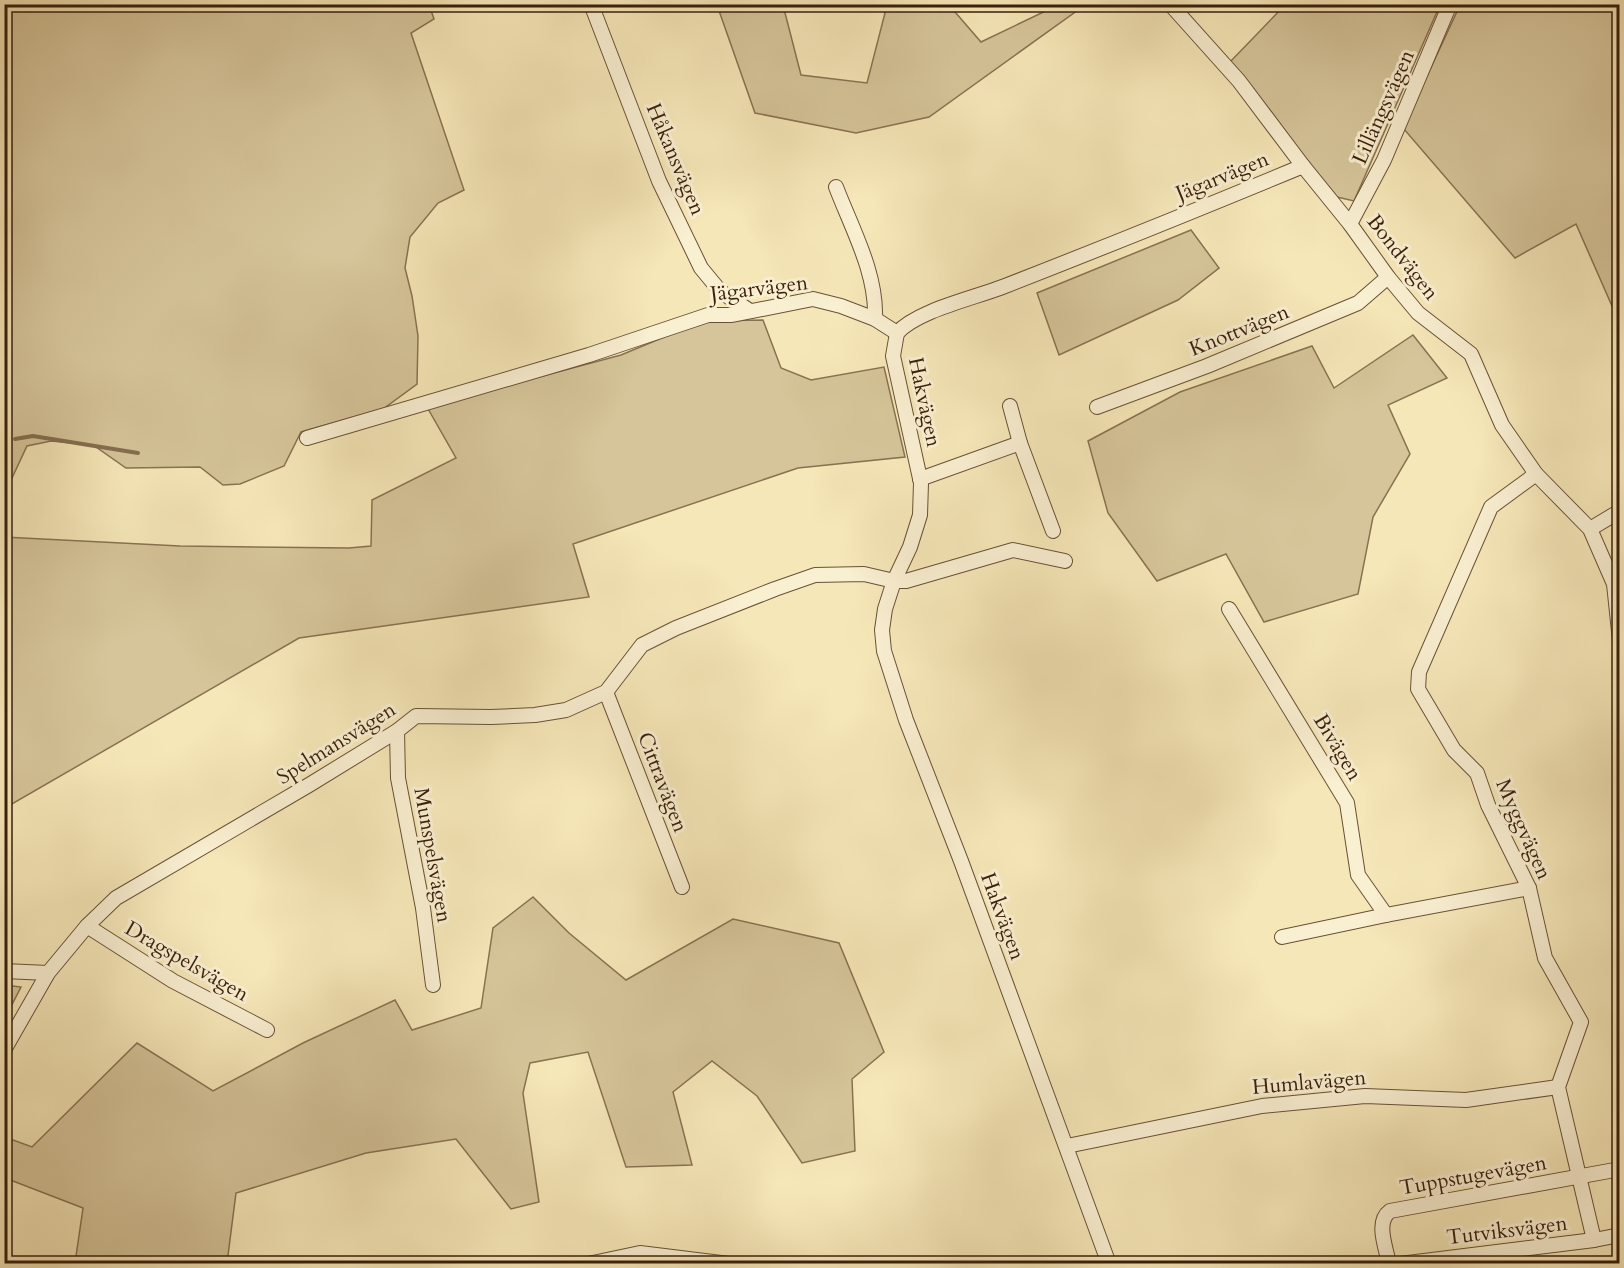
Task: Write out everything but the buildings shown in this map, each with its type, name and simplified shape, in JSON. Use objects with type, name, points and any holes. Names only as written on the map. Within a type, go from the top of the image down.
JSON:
[{"type":"street","name":"Håkansvägen","points":[[591,4],[659,181],[701,268],[720,291],[750,311]]},
{"type":"street","name":"Bondvägen","points":[[1170,4],[1239,81],[1350,224],[1388,277],[1419,313],[1471,354],[1502,425],[1536,474],[1590,529],[1614,584],[1620,641]]},
{"type":"street","name":"Lillängsvägen","points":[[1350,224],[1384,160],[1450,4]]},
{"type":"street","name":"Jägarvägen","points":[[307,438],[589,355],[708,315],[732,315],[813,299],[841,306],[875,319],[897,333],[919,317],[1002,287],[1303,166]]},
{"type":"street","points":[[836,187],[872,280],[876,305],[875,319]]},
{"type":"street","name":"Knottvägen","points":[[1097,407],[1207,366],[1358,303],[1388,277]]},
{"type":"street","name":"Hakvägen","points":[[897,333],[893,356],[920,479],[920,515],[885,609],[882,630],[884,651],[899,702],[962,861],[1109,1263]]},
{"type":"street","points":[[1010,406],[1020,443],[1053,531]]},
{"type":"street","name":"Hakvägen","points":[[920,479],[1020,443]]},
{"type":"street","name":"Myggvägen","points":[[1536,474],[1491,507],[1419,672],[1418,689],[1454,750],[1477,773],[1488,805],[1529,888],[1545,958],[1581,1022],[1558,1087]]},
{"type":"street","points":[[1590,529],[1620,512]]},
{"type":"street","points":[[894,580],[906,581],[1013,550],[1065,561]]},
{"type":"street","name":"Spelmansvägen","points":[[4,1050],[48,973],[87,926],[116,898],[215,842],[397,731],[416,717],[502,717],[566,710],[606,692],[642,645],[676,628],[815,575],[864,574],[894,580]]},
{"type":"street","name":"Bivägen","points":[[1229,609],[1347,803],[1358,875],[1386,915]]},
{"type":"street","name":"Cittravägen","points":[[606,692],[682,887]]},
{"type":"street","name":"Munspelsvägen","points":[[397,731],[398,778],[423,908],[432,985]]},
{"type":"street","points":[[1282,937],[1529,888]]},
{"type":"street","name":"Dragspelsvägen","points":[[87,926],[173,981],[267,1030]]},
{"type":"street","points":[[4,971],[48,973]]},
{"type":"street","points":[[1558,1087],[1594,1240]]},
{"type":"street","name":"Humlavägen","points":[[1066,1146],[1262,1106],[1365,1096],[1466,1100],[1558,1087]]},
{"type":"street","name":"Tuppstugevägen","points":[[1389,1263],[1382,1225],[1385,1215],[1390,1211],[1620,1169]]},
{"type":"street","name":"Tutviksvägen","points":[[1400,1263],[1620,1235]]},
{"type":"street","points":[[588,1263],[625,1260],[639,1253],[729,1263]]},
{"type":"shaded area","points":[[5,5],[429,5],[434,19],[411,33],[464,190],[438,203],[410,237],[405,268],[418,336],[417,384],[383,409],[301,432],[284,466],[240,484],[223,485],[200,467],[126,468],[93,445],[51,441],[27,446],[5,493]]},
{"type":"shaded area","points":[[717,5],[783,5],[801,75],[867,83],[885,13],[879,5],[949,5],[981,42],[1058,5],[1085,5],[929,117],[856,133],[755,113]]},
{"type":"shaded area","points":[[1285,5],[1440,5],[1354,201],[1337,197],[1229,63]]},
{"type":"shaded area","points":[[1460,5],[1619,5],[1619,322],[1576,224],[1515,258],[1403,128]]},
{"type":"shaded area","points":[[1191,230],[1219,268],[1178,300],[1059,355],[1037,293]]},
{"type":"shaded area","points":[[763,320],[781,368],[811,380],[884,367],[905,457],[798,468],[573,544],[589,597],[299,638],[5,808],[4,537],[180,546],[349,548],[371,546],[372,500],[456,458],[427,407],[621,355],[703,321]]},
{"type":"shaded area","points":[[1413,335],[1447,378],[1388,405],[1410,454],[1373,517],[1358,594],[1264,622],[1226,554],[1157,581],[1108,513],[1088,441],[1180,392],[1312,346],[1334,388]]},
{"type":"shaded area","points":[[533,897],[569,933],[626,980],[733,919],[839,943],[884,1052],[852,1079],[855,1151],[802,1163],[757,1096],[712,1061],[673,1092],[692,1165],[626,1167],[588,1052],[530,1063],[523,1093],[539,1202],[511,1209],[456,1139],[366,1153],[236,1193],[227,1263],[75,1263],[83,1208],[5,1178],[5,1137],[32,1147],[137,1043],[213,1091],[303,1043],[395,1000],[412,1030],[481,1008],[493,928]]},
{"type":"shaded area","points":[[4,985],[21,987],[5,1018]]},
{"type":"waterway","points":[[15,439],[33,436],[138,453]]}]
